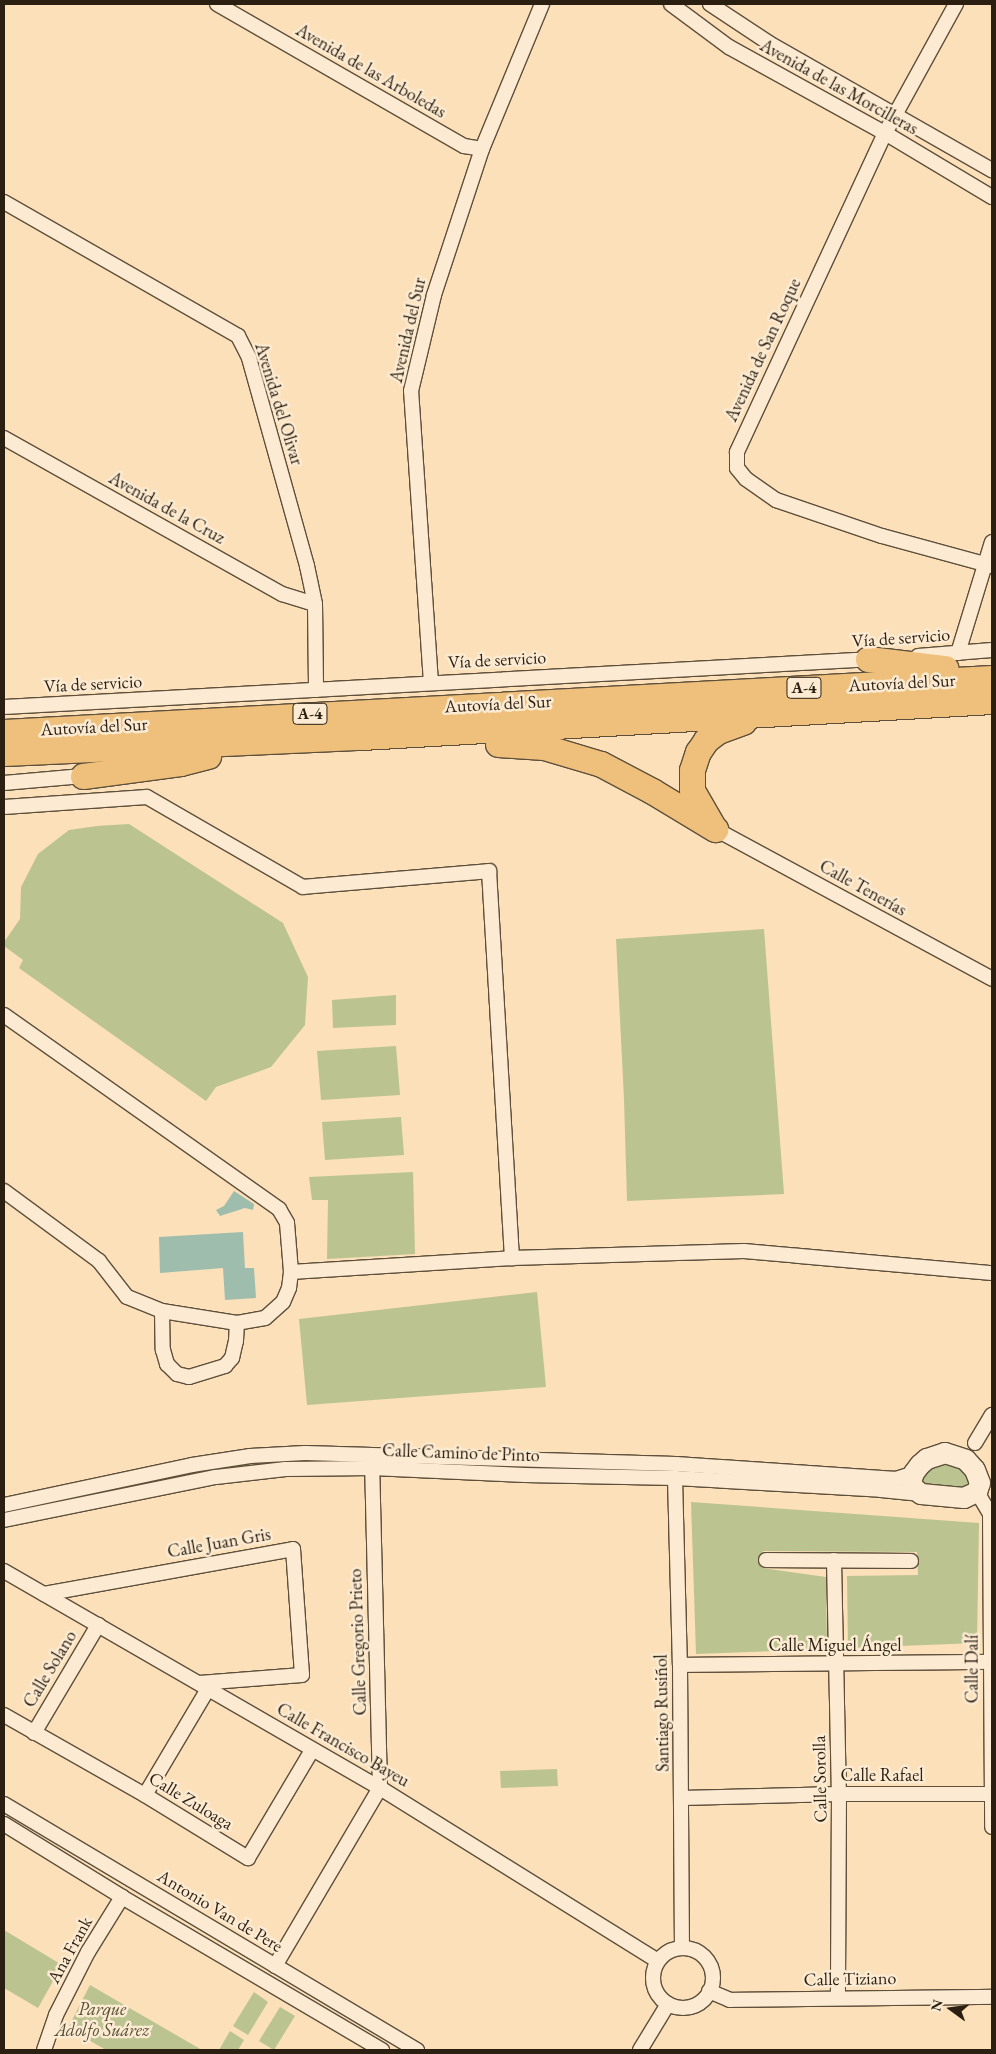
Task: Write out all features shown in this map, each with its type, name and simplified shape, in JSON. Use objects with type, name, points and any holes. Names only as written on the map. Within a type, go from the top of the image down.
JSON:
[{"type":"highway","points":[[868,659],[928,668],[992,667]]},
{"type":"highway","name":"Autovía del Sur","points":[[4,732],[992,678]]},
{"type":"highway","name":"Autovía del Sur","points":[[4,753],[362,737],[992,702]]},
{"type":"highway","points":[[715,829],[700,808],[692,791],[692,770],[698,752],[706,740],[718,731],[762,715]]},
{"type":"highway","points":[[362,737],[428,747],[497,744],[529,745],[559,750],[619,773],[715,829]]},
{"type":"highway","points":[[83,776],[180,763],[208,756],[236,742]]},
{"type":"highway","points":[[4,770],[178,755],[208,756]]},
{"type":"street","name":"Avenida de las Arboledas","points":[[217,4],[464,146],[482,149]]},
{"type":"street","name":"Avenida del Sur","points":[[431,683],[412,391],[434,295],[482,149],[542,4]]},
{"type":"street","name":"Avenida de las Morcilleras","points":[[671,4],[729,47],[884,133],[992,197]]},
{"type":"street","name":"Avenida de las Morcilleras","points":[[710,4],[770,42],[992,170]]},
{"type":"street","name":"Avenida de San Roque","points":[[956,4],[884,133],[736,452],[738,468],[746,479],[776,500],[882,536],[989,565]]},
{"type":"street","name":"Avenida del Olivar","points":[[4,202],[238,336],[249,358],[307,566],[315,604],[316,690]]},
{"type":"street","name":"Avenida de la Cruz","points":[[4,438],[282,594],[315,604]]},
{"type":"street","points":[[958,653],[989,565],[992,542]]},
{"type":"street","name":"Vía de servicio","points":[[4,707],[868,659],[992,650]]},
{"type":"street","points":[[4,782],[83,776]]},
{"type":"street","points":[[4,807],[147,797],[302,887],[489,871],[512,1258]]},
{"type":"street","name":"Calle Tenerías","points":[[715,829],[992,979]]},
{"type":"street","points":[[4,1015],[279,1209],[287,1223],[291,1272],[289,1288],[283,1302],[266,1318],[237,1323],[162,1311],[127,1297],[99,1261],[4,1191]]},
{"type":"street","points":[[291,1272],[512,1258],[744,1251],[992,1273]]},
{"type":"street","points":[[162,1311],[163,1350],[168,1364],[177,1374],[189,1377],[225,1366],[232,1358],[236,1341],[237,1323]]},
{"type":"street","points":[[981,1482],[975,1443],[992,1415]]},
{"type":"street","points":[[975,1443],[927,1459],[914,1473],[911,1482],[913,1487],[921,1494],[964,1498],[981,1482]]},
{"type":"street","name":"Calle Camino de Pinto","points":[[4,1505],[192,1465],[250,1456],[304,1453],[676,1464],[896,1479],[914,1473]]},
{"type":"street","points":[[945,1453],[966,1460],[981,1482]]},
{"type":"street","name":"Calle Camino de Pinto","points":[[4,1520],[216,1477],[286,1469],[372,1468],[525,1476],[675,1478],[921,1494]]},
{"type":"street","name":"Calle Gregorio Prieto","points":[[372,1468],[380,1788]]},
{"type":"street","name":"Santiago Rusiñol","points":[[675,1478],[682,1798],[682,1947]]},
{"type":"street","name":"Calle Dalí","points":[[981,1482],[989,1510],[992,1827]]},
{"type":"street","name":"Calle Juan Gris","points":[[44,1594],[293,1549],[302,1675],[204,1686]]},
{"type":"street","points":[[766,1560],[911,1561]]},
{"type":"street","name":"Calle Sorolla","points":[[834,1560],[839,1794],[838,1998]]},
{"type":"street","name":"Calle Francisco Bayeu","points":[[4,1571],[380,1788],[658,1961]]},
{"type":"street","name":"Calle Solano","points":[[34,1733],[98,1625]]},
{"type":"street","name":"Calle Miguel Ángel","points":[[680,1665],[991,1662]]},
{"type":"street","points":[[145,1795],[204,1686]]},
{"type":"street","name":"Calle Zuloaga","points":[[4,1715],[145,1795],[248,1858],[312,1750]]},
{"type":"street","points":[[274,1966],[380,1788]]},
{"type":"street","name":"Calle Rafael","points":[[682,1798],[839,1794],[992,1794]]},
{"type":"street","name":"Antonio Van de Pere","points":[[4,1804],[417,2050]]},
{"type":"street","name":"Antonio Van de Pere","points":[[4,1824],[122,1897],[382,2050]]},
{"type":"street","name":"Ana Frank","points":[[44,2050],[56,2015],[88,1952],[122,1897]]},
{"type":"street","points":[[682,1947],[701,1953],[708,1960],[713,1979],[709,1991],[698,2003],[689,2007],[679,2008],[668,2004],[658,1994],[653,1980],[653,1970],[658,1961],[673,1949],[682,1947]]},
{"type":"street","name":"Calle Tiziano","points":[[709,1991],[730,2000],[992,1997]]},
{"type":"street","points":[[640,2050],[668,2004]]},
{"type":"green space","points":[[129,824],[283,923],[308,977],[305,1025],[271,1067],[216,1087],[206,1101],[19,968],[23,960],[4,946],[4,942],[20,919],[21,887],[38,854],[69,830]]},
{"type":"green space","points":[[764,929],[784,1194],[627,1201],[616,939]]},
{"type":"green space","points":[[396,995],[396,1025],[333,1028],[332,1000]]},
{"type":"green space","points":[[396,1046],[400,1095],[321,1100],[317,1051]]},
{"type":"green space","points":[[401,1117],[404,1155],[325,1160],[322,1122]]},
{"type":"green space","points":[[413,1172],[415,1254],[327,1259],[328,1200],[312,1200],[309,1177]]},
{"type":"green space","points":[[537,1292],[546,1387],[307,1405],[299,1319]]},
{"type":"green space","points":[[949,1460],[971,1477],[971,1489],[927,1490],[919,1478],[927,1468]]},
{"type":"green space","points":[[691,1502],[979,1523],[977,1643],[848,1648],[847,1576],[918,1575],[917,1552],[763,1551],[762,1568],[826,1577],[827,1649],[696,1654]]},
{"type":"green space","points":[[557,1769],[558,1786],[501,1788],[500,1771]]},
{"type":"green space","name":"Parque Adolfo Suárez","points":[[4,1930],[62,1965],[38,2008],[4,1988]]},
{"type":"green space","name":"Parque Adolfo Suárez","points":[[90,1985],[202,2050],[106,2050],[68,2028]]},
{"type":"green space","points":[[254,1992],[268,2002],[248,2035],[233,2026]]},
{"type":"green space","points":[[280,2007],[295,2016],[274,2050],[259,2041]]},
{"type":"green space","points":[[230,2031],[244,2040],[238,2050],[219,2050]]},
{"type":"shaded area","points":[[234,1191],[254,1204],[253,1210],[245,1208],[220,1216],[216,1210],[224,1206]]},
{"type":"shaded area","points":[[243,1232],[245,1268],[254,1268],[256,1298],[225,1300],[223,1268],[160,1273],[159,1237]]}]
